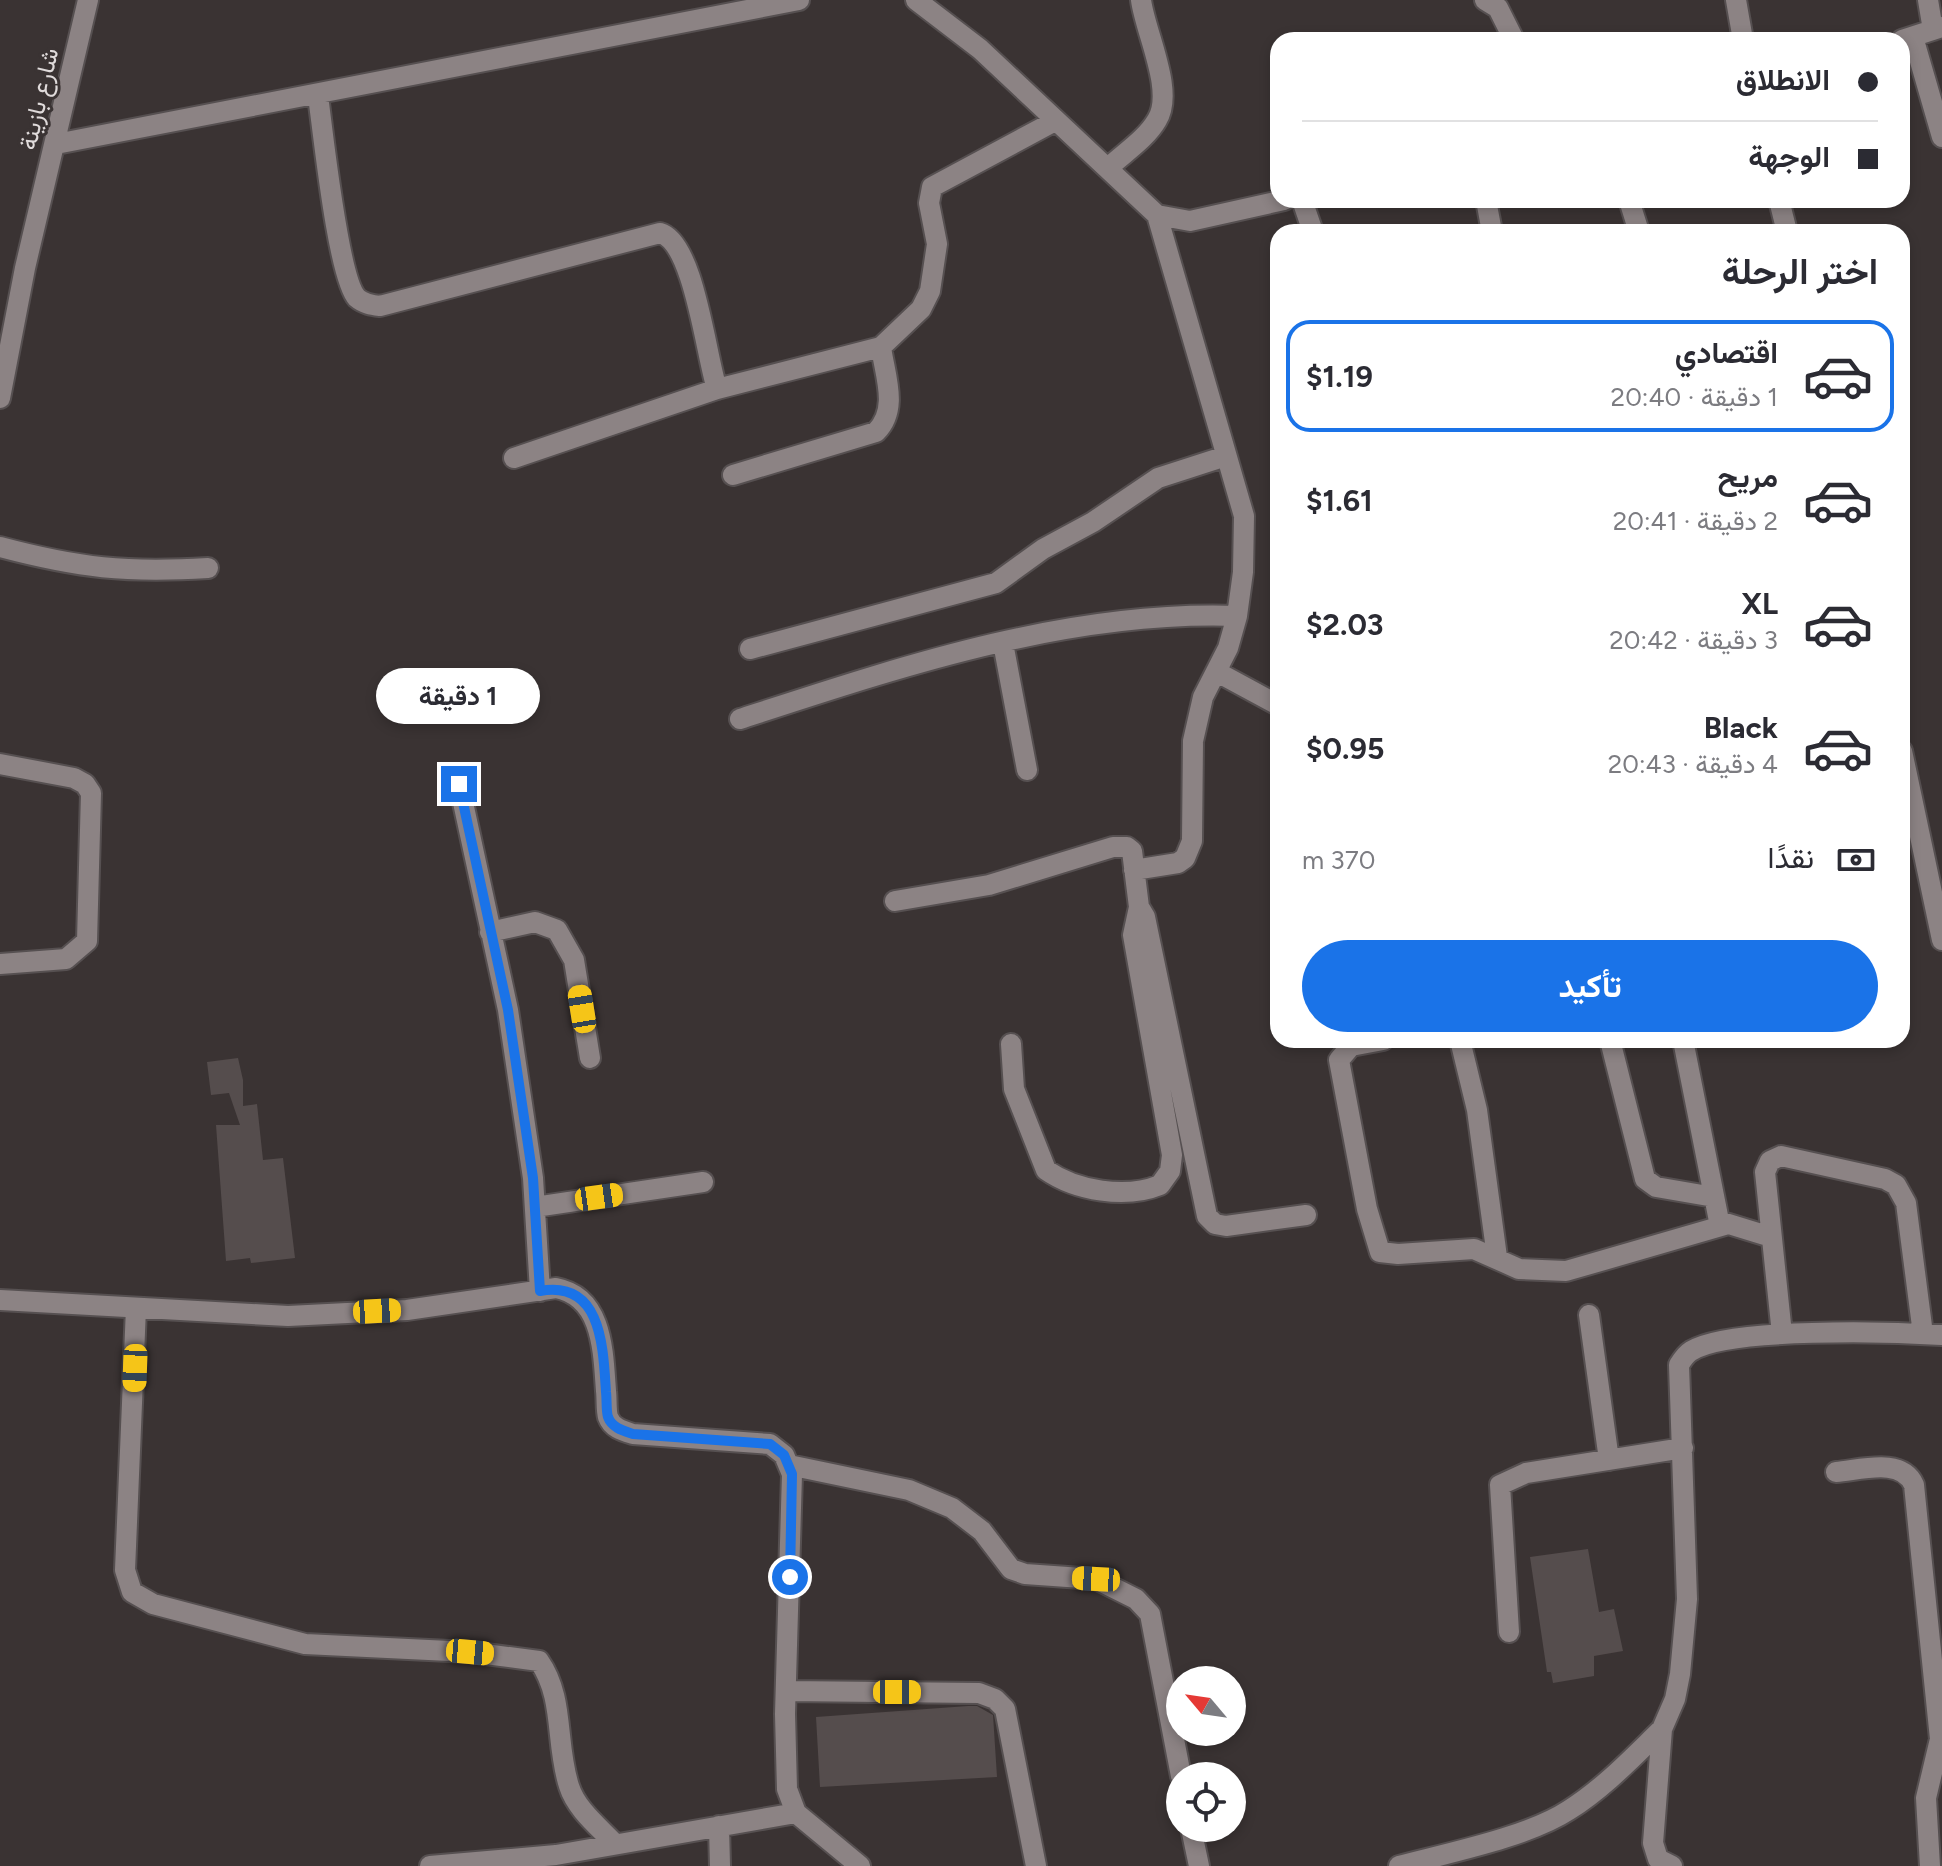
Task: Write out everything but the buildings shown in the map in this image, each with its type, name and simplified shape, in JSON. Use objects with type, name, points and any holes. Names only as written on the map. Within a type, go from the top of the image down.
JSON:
[{"type":"street","name":"شارع بازينة","points":[[0,398],[25,268],[88,0]]},
{"type":"street","points":[[56,144],[318,96],[746,6],[799,0]]},
{"type":"street","points":[[916,0],[980,49],[1108,168],[1138,201],[1157,215],[1190,221],[1270,203]]},
{"type":"street","points":[[1108,168],[1150,129],[1159,118],[1163,101],[1141,0]]},
{"type":"street","points":[[1485,0],[1498,8],[1510,32]]},
{"type":"street","points":[[1736,0],[1742,32]]},
{"type":"street","points":[[1910,38],[1937,28],[1928,0]]},
{"type":"street","points":[[1910,47],[1942,137]]},
{"type":"street","points":[[318,96],[344,258],[357,297],[368,305],[380,306],[660,233],[678,246],[717,389]]},
{"type":"street","points":[[514,458],[717,389],[881,347],[921,309],[930,291],[937,244],[929,203],[932,187],[1055,121]]},
{"type":"street","points":[[1134,870],[1178,863],[1192,841],[1193,741],[1203,697],[1217,672],[1237,616],[1244,516],[1157,215]]},
{"type":"street","points":[[733,475],[876,432],[886,422],[891,406],[881,347]]},
{"type":"street","points":[[750,649],[955,597],[996,583],[1158,478],[1226,456]]},
{"type":"street","points":[[0,547],[84,568],[149,572],[208,568]]},
{"type":"street","points":[[740,719],[842,686],[1060,629],[1136,617],[1237,616]]},
{"type":"street","points":[[1003,643],[1027,770]]},
{"type":"street","points":[[1217,672],[1270,701]]},
{"type":"street","points":[[0,764],[74,778],[85,784],[91,793],[87,941],[66,959],[0,964]]},
{"type":"street","points":[[459,784],[508,1010],[535,1207],[540,1291]]},
{"type":"street","points":[[1910,816],[1942,940]]},
{"type":"street","points":[[895,901],[989,885],[1122,845],[1132,851],[1139,907],[1133,935],[1172,1155],[1170,1171],[1160,1185],[1124,1193],[1067,1181],[1046,1170],[1014,1089],[1011,1044]]},
{"type":"street","points":[[1139,907],[1145,917],[1207,1216],[1215,1224],[1226,1226],[1306,1215]]},
{"type":"street","points":[[490,932],[535,922],[557,930],[574,960],[590,1058]]},
{"type":"street","points":[[1349,1048],[1339,1060],[1377,1248],[1385,1254],[1474,1249],[1519,1269],[1566,1271],[1725,1225]]},
{"type":"street","points":[[1462,1048],[1477,1110],[1497,1257]]},
{"type":"street","points":[[1612,1048],[1645,1179],[1656,1187],[1714,1197]]},
{"type":"street","points":[[1685,1048],[1719,1221],[1771,1237]]},
{"type":"street","points":[[1672,1866],[1658,1859],[1653,1843],[1662,1729],[1680,1674],[1687,1599],[1679,1365],[1685,1356],[1706,1345],[1782,1334],[1932,1335],[1906,1203],[1892,1182],[1831,1165],[1774,1158],[1765,1172],[1782,1334]]},
{"type":"street","points":[[535,1207],[703,1182]]},
{"type":"street","points":[[0,1300],[303,1315],[407,1310],[556,1288],[573,1291],[587,1301],[602,1350],[608,1418],[617,1428],[633,1434],[770,1444],[784,1455],[789,1465],[792,1474],[784,1763],[787,1789],[796,1813],[860,1866]]},
{"type":"street","points":[[136,1308],[125,1570],[132,1592],[153,1604],[305,1644],[470,1652],[539,1661],[552,1680],[557,1698],[560,1747],[569,1788],[577,1803],[615,1844]]},
{"type":"street","points":[[1589,1315],[1609,1460]]},
{"type":"street","points":[[1509,1632],[1500,1485],[1526,1473],[1683,1448]]},
{"type":"street","points":[[789,1465],[909,1490],[952,1508],[982,1531],[1011,1569],[1025,1574],[1096,1579],[1136,1599],[1150,1614],[1178,1762]]},
{"type":"street","points":[[1836,1472],[1894,1467],[1907,1473],[1914,1485],[1939,1730],[1938,1754],[1926,1798],[1930,1866]]},
{"type":"street","points":[[786,1691],[979,1693],[995,1699],[1005,1709],[1036,1866]]},
{"type":"street","points":[[1399,1866],[1510,1834],[1566,1813],[1595,1793],[1662,1729]]},
{"type":"street","points":[[430,1866],[556,1855],[796,1813]]},
{"type":"street","points":[[719,1826],[720,1866]]},
{"type":"street","points":[[1194,1842],[1199,1866]]},
{"type":"route","points":[[459,784],[508,1010],[533,1178],[540,1291],[556,1288],[573,1291],[587,1301],[602,1350],[608,1418],[617,1428],[633,1434],[770,1444],[784,1455],[792,1474],[790,1577]]}]
